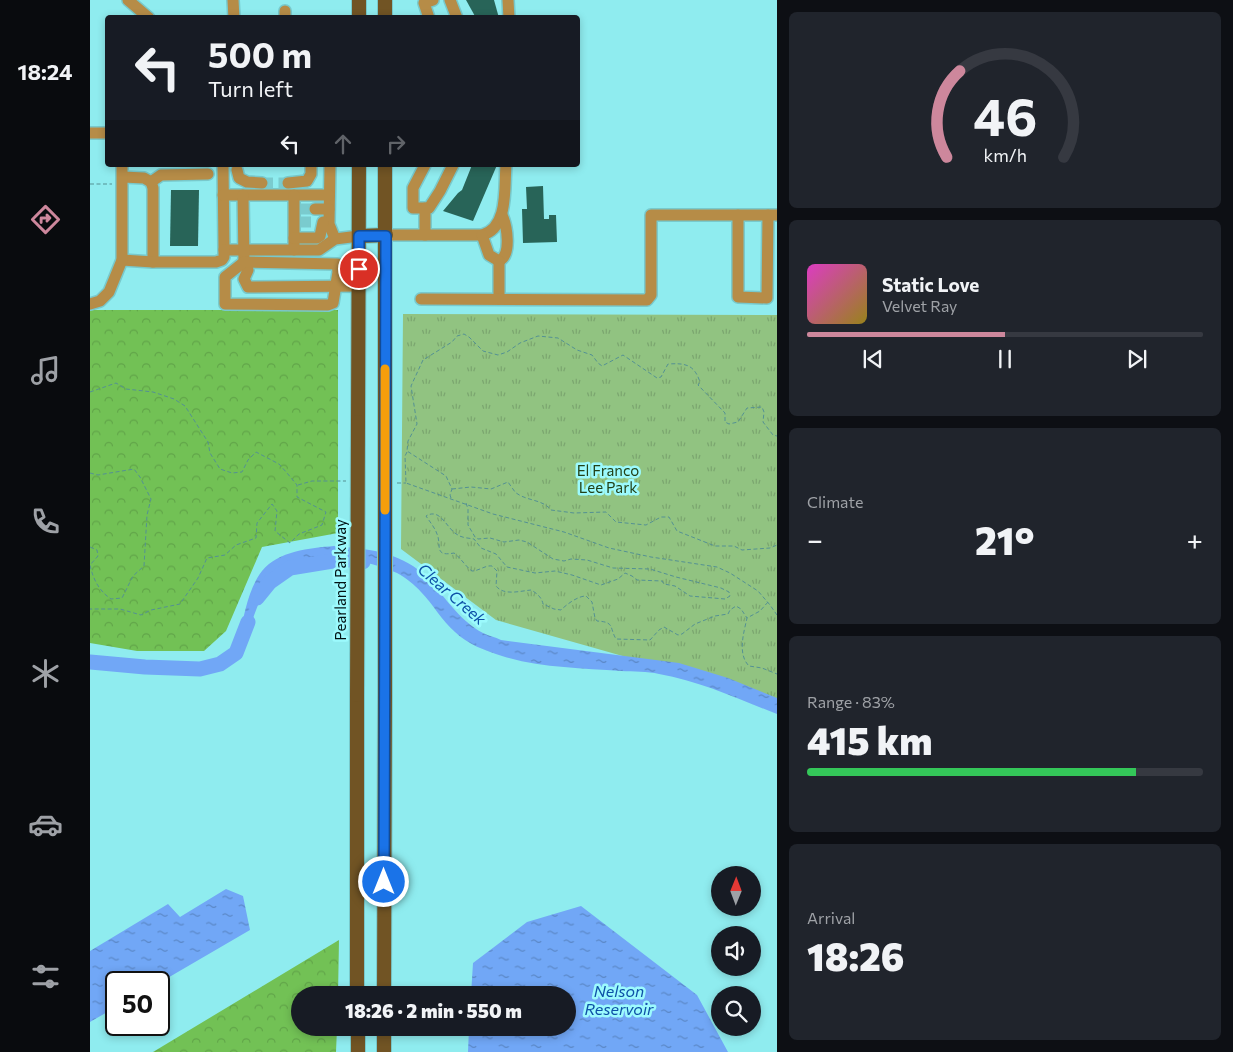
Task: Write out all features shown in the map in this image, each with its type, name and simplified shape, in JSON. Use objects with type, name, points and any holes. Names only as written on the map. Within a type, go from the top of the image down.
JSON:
[{"type":"main road","points":[[359,0],[359,15]]},
{"type":"main road","points":[[385,0],[385,15]]},
{"type":"main road","name":"Pearland Parkway","points":[[358,986],[359,167]]},
{"type":"main road","points":[[384,986],[386,167]]},
{"type":"main road","points":[[359,236],[386,236]]},
{"type":"main road","points":[[358,1036],[358,1052]]},
{"type":"main road","points":[[384,1036],[384,1052]]},
{"type":"lane","points":[[128,0],[146,15]]},
{"type":"lane","points":[[233,0],[234,15]]},
{"type":"lane","points":[[450,0],[455,15]]},
{"type":"lane","points":[[508,0],[509,15]]},
{"type":"lane","points":[[414,10],[429,8]]},
{"type":"lane","points":[[90,133],[105,133]]},
{"type":"lane","points":[[90,304],[100,301],[109,292],[122,260],[122,167]]},
{"type":"lane","points":[[122,260],[152,262],[216,262],[222,260],[224,257],[223,167]]},
{"type":"lane","points":[[288,184],[307,181],[311,174],[311,167]]},
{"type":"lane","points":[[224,250],[243,250],[294,244],[320,236],[322,222],[329,209],[330,167]]},
{"type":"lane","points":[[424,167],[413,188],[412,208],[429,208],[452,167]]},
{"type":"lane","points":[[386,236],[482,236],[489,234],[495,228],[502,215],[506,167]]},
{"type":"lane","points":[[237,170],[239,178],[247,182],[262,183]]},
{"type":"lane","points":[[151,182],[161,175],[208,174]]},
{"type":"lane","points":[[123,181],[144,178],[151,182],[154,204],[152,262]]},
{"type":"lane","points":[[223,195],[329,195]]},
{"type":"lane","points":[[243,195],[243,250],[244,262],[248,270],[244,279],[248,286],[359,286]]},
{"type":"lane","points":[[294,195],[297,209],[294,244]]},
{"type":"lane","points":[[425,208],[425,236]]},
{"type":"lane","points":[[315,209],[329,209]]},
{"type":"lane","points":[[420,299],[647,300],[650,295],[651,214],[772,215],[767,298],[738,297],[738,215]]},
{"type":"lane","points":[[499,261],[506,255],[507,224],[502,215]]},
{"type":"lane","points":[[322,222],[336,239]]},
{"type":"lane","points":[[294,244],[319,250],[336,239],[359,236]]},
{"type":"lane","points":[[482,236],[489,255],[499,261]]},
{"type":"lane","points":[[499,261],[499,299]]},
{"type":"lane","points":[[244,262],[337,264],[339,267],[332,303],[328,305],[225,304],[225,277],[244,262]]},
{"type":"path","points":[[90,184],[123,181]]},
{"type":"path","points":[[777,436],[773,435],[763,422],[764,412],[762,407],[747,408],[738,422],[729,424],[725,422],[725,413],[698,385],[700,382],[697,373],[688,366],[668,364],[661,377],[657,378],[623,355],[602,366],[592,356],[577,350],[558,338],[538,336],[520,343],[507,352],[493,355],[483,351],[464,334],[457,336],[452,342],[424,360],[411,386],[417,424],[408,441],[408,451],[405,456],[406,483],[493,514],[564,532],[609,548],[651,557],[717,567],[756,589],[777,616]]},
{"type":"path","points":[[90,392],[116,383],[126,389],[153,392],[174,399],[185,406],[208,442],[210,453],[220,469],[232,473],[242,472],[248,460],[256,452],[279,464],[297,485],[297,497],[326,512],[322,525],[299,534],[290,543],[275,531],[277,511],[272,504],[257,523],[256,538],[236,545],[225,555],[207,558],[198,578],[180,604],[151,610],[140,615],[120,609],[90,609]]},
{"type":"path","points":[[408,451],[446,476],[452,489],[451,498]]},
{"type":"path","points":[[90,473],[98,475],[134,469],[151,499],[147,515],[144,566],[133,576],[122,598],[111,599],[102,593],[90,565],[98,556],[96,550],[90,547]]},
{"type":"path","points":[[452,489],[471,487],[491,489],[508,482],[515,492],[547,505],[551,510],[574,513],[606,512],[616,522],[646,525],[661,517],[669,517],[677,531],[715,546],[734,546],[742,550],[756,551],[777,545]]},
{"type":"path","points":[[466,504],[468,509],[468,525],[478,539],[490,538],[504,542],[518,540],[527,542],[552,559],[564,561],[571,559],[587,560],[613,568],[650,569],[721,588],[729,592],[730,596],[725,598],[690,596],[675,586],[664,584],[662,581],[637,580],[625,573],[618,579],[601,585],[555,571],[535,573],[512,569],[507,567],[496,554],[481,548],[474,539],[457,535],[436,514],[426,516],[438,535],[438,548],[441,552],[447,554],[454,553],[472,571],[488,565],[492,566],[496,571],[496,586],[500,590],[514,592],[531,590],[536,592],[543,604],[561,610],[570,602],[581,596],[586,596],[592,602],[597,621],[606,621],[611,624],[616,639],[650,640],[664,627],[682,634],[695,624],[715,616],[728,614],[736,606],[747,618],[743,643],[744,660],[749,666],[762,668],[777,674]]},
{"type":"path","points":[[747,618],[760,611],[768,602]]},
{"type":"green space","points":[[90,310],[338,310],[338,533],[262,547],[226,631],[204,651],[137,651],[90,643]]},
{"type":"green space","name":"El Franco Lee Park","points":[[403,314],[777,315],[777,709],[686,674],[496,620],[401,549]]},
{"type":"green space","points":[[339,940],[338,986],[291,986],[291,1036],[337,1036],[336,1052],[153,1052]]},
{"type":"water","points":[[334,546],[381,552],[404,561],[423,574],[458,614],[474,628],[487,635],[501,640],[679,663],[728,678],[777,698],[777,714],[719,691],[674,677],[650,672],[576,668],[531,663],[490,652],[471,644],[450,628],[419,589],[410,581],[397,573],[383,568],[351,560],[317,558],[301,560],[286,566],[274,574],[261,596],[243,643],[239,638],[247,603],[253,586],[262,571],[269,564],[285,555]]},
{"type":"water","points":[[226,889],[243,896],[250,930],[170,977],[170,971],[105,971],[105,1013],[90,1022],[90,951],[168,904],[180,917]]},
{"type":"water","name":"Nelson Reservoir","points":[[581,906],[697,995],[711,1021],[711,1036],[719,1036],[728,1052],[468,1052],[469,1036],[576,1036],[576,986],[472,986],[473,963],[527,922]]},
{"type":"building","points":[[466,0],[494,0],[498,15],[474,15]]},
{"type":"building","points":[[471,167],[496,167],[473,221],[443,211],[462,190]]},
{"type":"building","points":[[543,186],[544,219],[549,219],[549,215],[556,215],[557,242],[523,243],[522,209],[527,209],[526,187]]},
{"type":"building","points":[[171,190],[199,190],[198,246],[170,246]]},
{"type":"waterway","name":"Clear Creek","points":[[257,598],[270,582],[290,568],[345,559],[363,562]]},
{"type":"waterway","name":"Clear Creek","points":[[90,662],[200,669],[220,664],[236,653],[248,622]]},
{"type":"tunnel","points":[[262,183],[288,183]]},
{"type":"tunnel","points":[[301,209],[315,209]]},
{"type":"tunnel","points":[[300,222],[315,222]]},
{"type":"slow traffic","points":[[385,369],[385,510]]},
{"type":"route","points":[[359,269],[359,236],[386,236],[384,882]]}]
